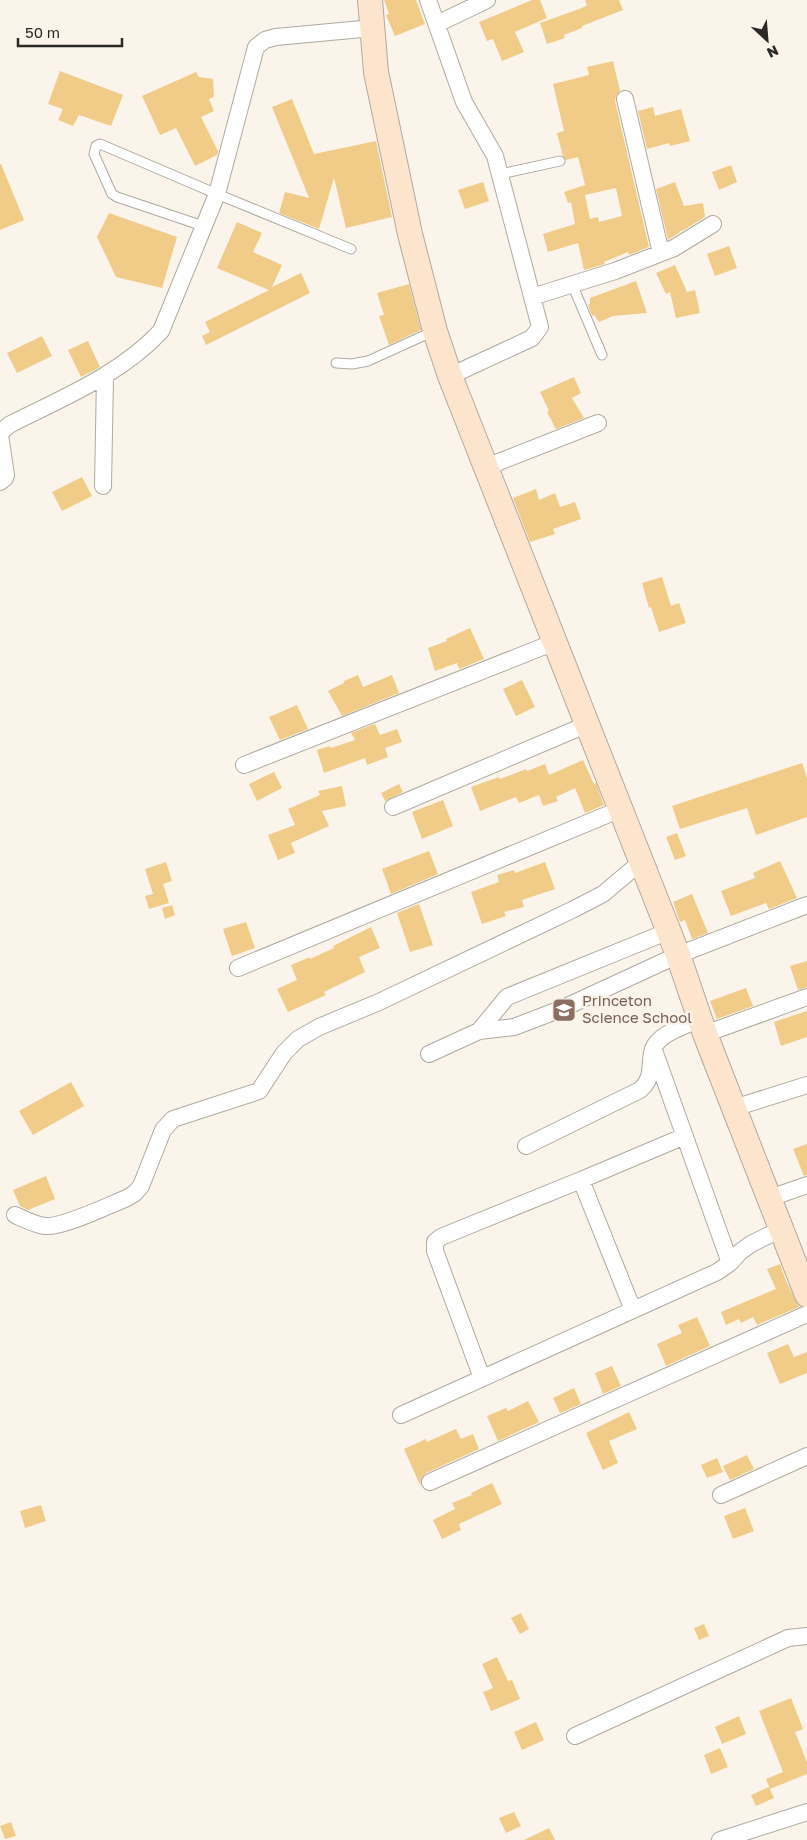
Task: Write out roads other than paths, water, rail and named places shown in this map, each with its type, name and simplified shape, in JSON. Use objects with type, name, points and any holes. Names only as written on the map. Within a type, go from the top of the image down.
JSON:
[{"type":"street","points":[[370,0],[376,72],[410,234],[434,331],[450,376],[642,861],[678,955],[702,1026],[806,1291]]},
{"type":"street","points":[[428,0],[464,102],[496,156],[540,327],[532,338],[450,376]]},
{"type":"street","points":[[437,24],[487,0]]},
{"type":"street","points":[[0,482],[6,475],[0,434],[9,425],[105,377],[151,342],[161,331],[217,194],[256,46],[265,40],[276,37],[373,28]]},
{"type":"street","points":[[625,99],[661,253]]},
{"type":"street","points":[[532,297],[615,271],[674,248],[713,224]]},
{"type":"street","points":[[103,486],[105,377]]},
{"type":"street","points":[[486,467],[598,423]]},
{"type":"street","points":[[244,765],[555,642]]},
{"type":"street","points":[[393,807],[588,724]]},
{"type":"street","points":[[238,968],[621,809]]},
{"type":"street","points":[[15,1215],[43,1226],[51,1226],[127,1198],[141,1186],[163,1130],[174,1119],[259,1092],[284,1053],[298,1039],[319,1027],[378,1002],[603,894],[642,861]]},
{"type":"street","points":[[429,1054],[479,1031],[514,1026],[553,1012],[678,955],[807,905]]},
{"type":"street","points":[[479,1031],[507,997],[668,931]]},
{"type":"street","points":[[526,1146],[640,1090],[646,1085],[650,1074],[654,1049],[662,1038],[807,996]]},
{"type":"street","points":[[654,1049],[730,1263]]},
{"type":"street","points":[[734,1108],[807,1085]]},
{"type":"street","points":[[482,1378],[435,1251],[435,1242],[441,1237],[685,1136]]},
{"type":"street","points":[[581,1180],[633,1310]]},
{"type":"street","points":[[770,1198],[807,1185]]},
{"type":"street","points":[[401,1415],[717,1272],[751,1244],[781,1229]]},
{"type":"street","points":[[430,1482],[807,1314]]},
{"type":"street","points":[[721,1495],[807,1456]]},
{"type":"street","points":[[575,1736],[788,1638],[807,1636]]},
{"type":"street","points":[[720,1840],[807,1812]]},
{"type":"lane","points":[[203,226],[112,194],[94,154],[96,146],[100,144],[351,249]]},
{"type":"lane","points":[[501,174],[560,161]]},
{"type":"lane","points":[[572,284],[602,354]]},
{"type":"lane","points":[[336,363],[352,364],[368,361],[434,331]]},
{"type":"place","name":"Princeton Science School","points":[[564,1010]]}]
